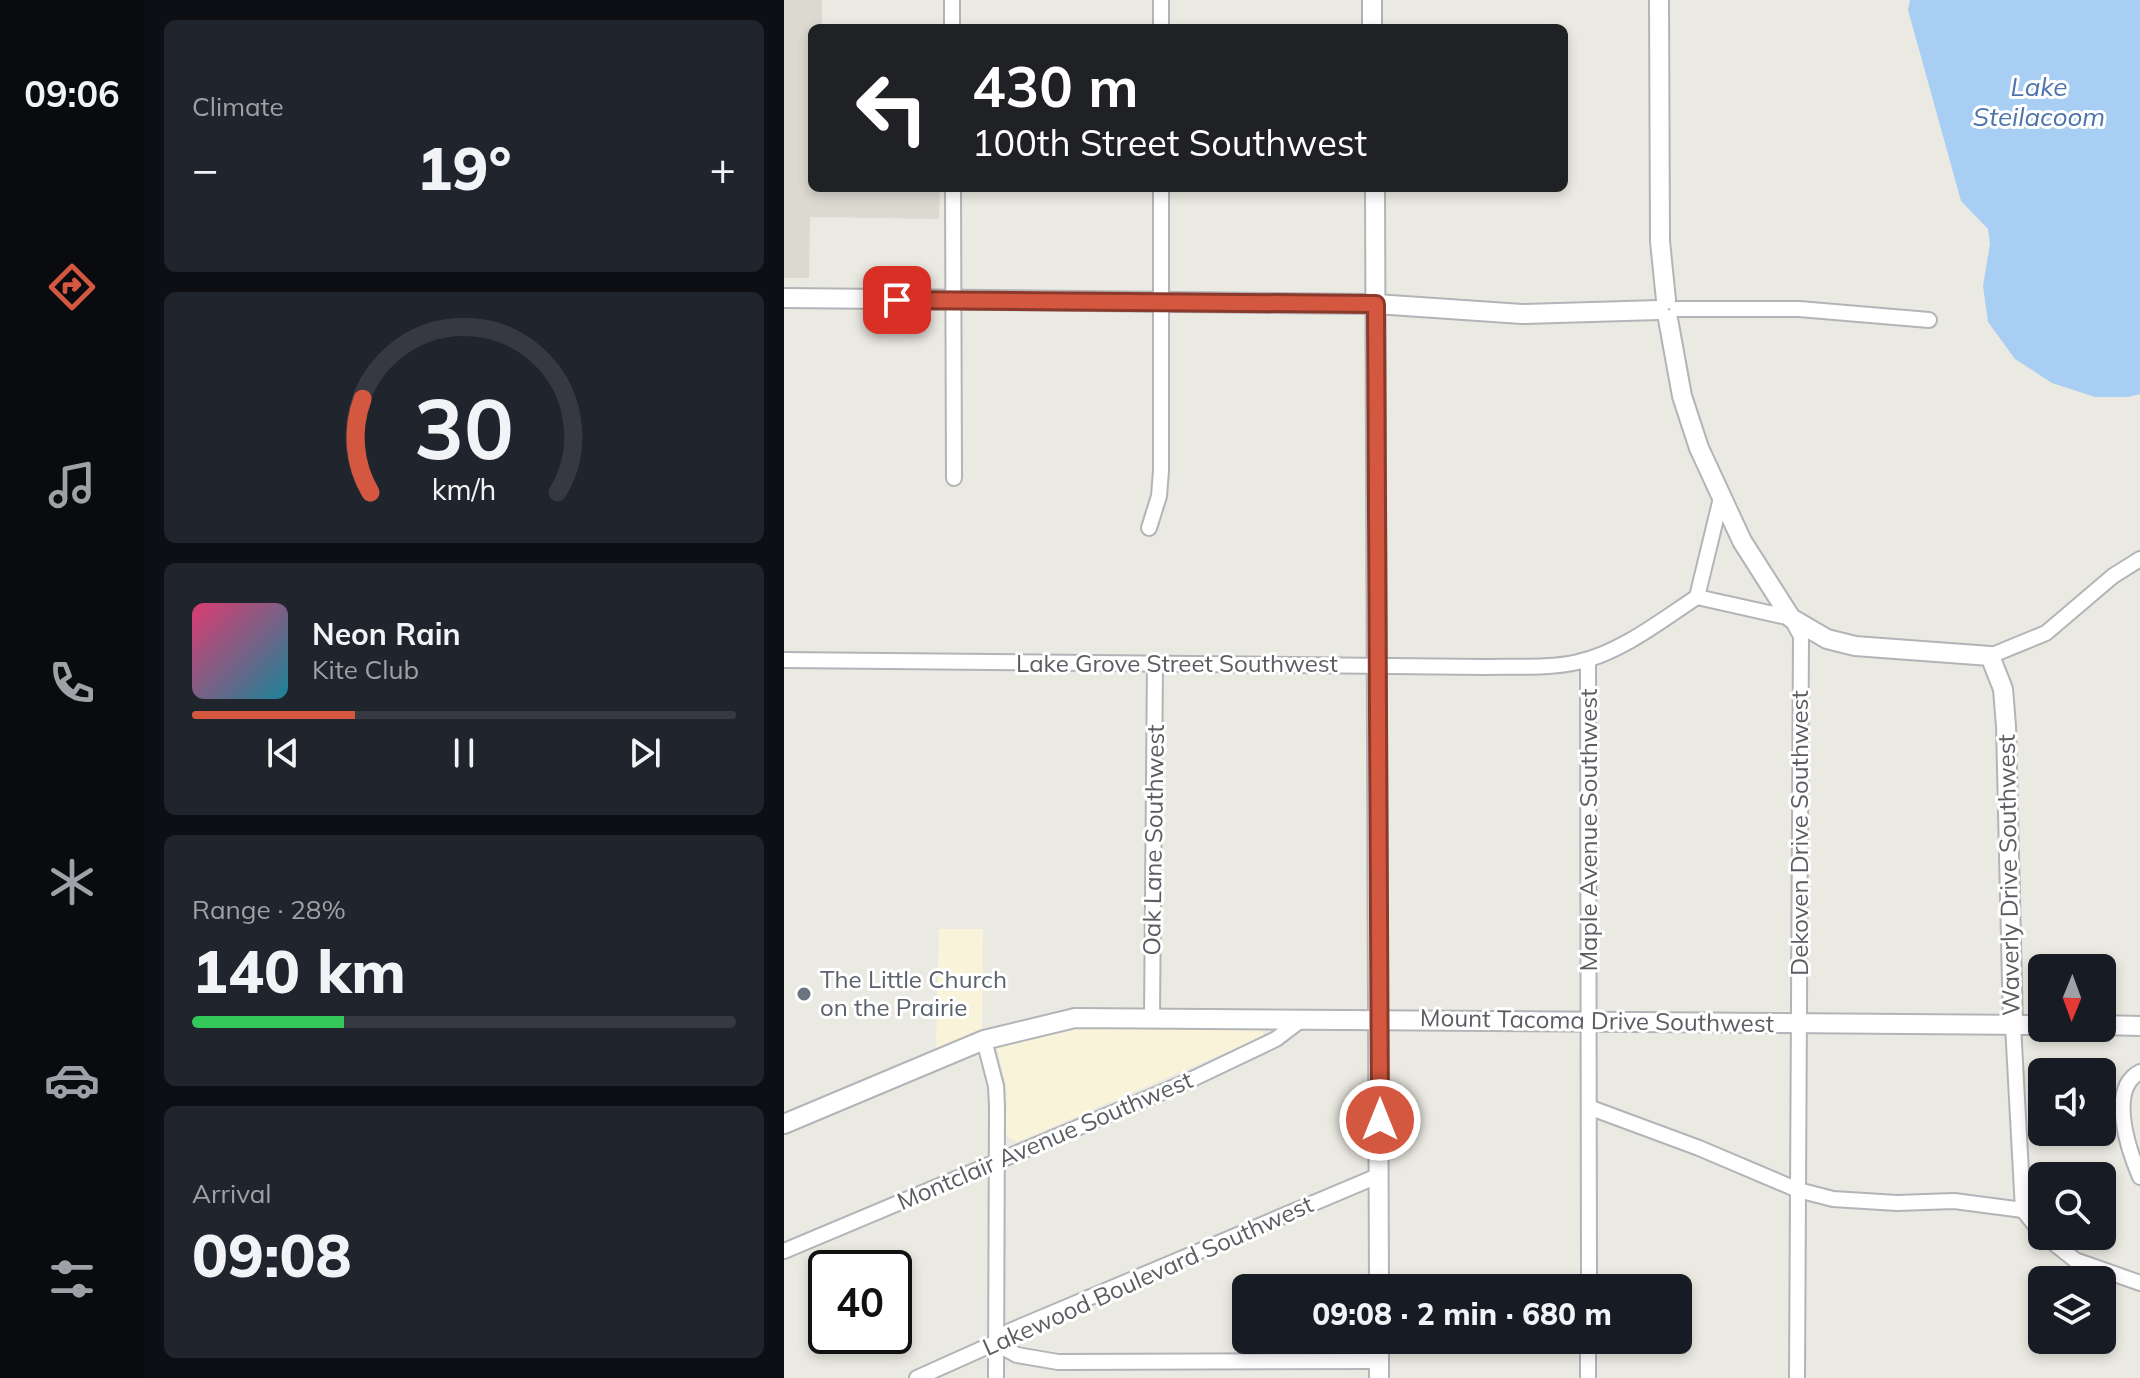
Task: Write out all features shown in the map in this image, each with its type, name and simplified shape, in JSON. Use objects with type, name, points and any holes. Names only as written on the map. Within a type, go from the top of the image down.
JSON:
[{"type":"street","points":[[952,0],[952,24]]},
{"type":"street","points":[[1161,0],[1161,24]]},
{"type":"street","points":[[1372,0],[1372,24]]},
{"type":"street","name":"Dekoven Drive Southwest","points":[[1659,0],[1660,241],[1682,396],[1721,498],[1742,541],[1801,636],[1800,1023],[1796,1043],[1797,1378]]},
{"type":"street","points":[[953,192],[954,478]]},
{"type":"street","points":[[1149,528],[1160,483],[1161,192]]},
{"type":"street","points":[[1375,192],[1379,1274]]},
{"type":"street","points":[[784,298],[1161,305],[1376,304],[1522,314],[1799,309],[1929,320]]},
{"type":"street","points":[[1721,498],[1697,597],[1791,618],[1827,639],[1855,646],[1990,656],[2046,633],[2140,559]]},
{"type":"street","name":"Lake Grove Street Southwest","points":[[784,660],[1499,666],[1588,660],[1697,597]]},
{"type":"street","name":"Waverly Drive Southwest","points":[[1990,656],[2003,689],[2006,726],[2013,1025],[2023,1210]]},
{"type":"street","name":"Maple Avenue Southwest","points":[[1588,660],[1589,1274]]},
{"type":"street","name":"Oak Lane Southwest","points":[[1152,1017],[1155,664]]},
{"type":"street","name":"Mount Tacoma Drive Southwest","points":[[784,1124],[984,1040],[1075,1018],[2028,1025]]},
{"type":"street","name":"Montclair Avenue Southwest","points":[[784,1251],[1184,1083],[1276,1039],[1301,1020]]},
{"type":"street","points":[[2116,1025],[2140,1026]]},
{"type":"street","points":[[984,1040],[996,1086],[996,1378]]},
{"type":"street","points":[[2140,1072],[2133,1076],[2123,1093],[2131,1156],[2140,1177]]},
{"type":"street","points":[[1591,1108],[1699,1148],[1798,1190],[1833,1199],[1876,1203],[1954,1201],[2023,1210],[2028,1216]]},
{"type":"street","name":"Lakewood Boulevard Southwest","points":[[917,1378],[995,1343],[1010,1331],[1380,1175]]},
{"type":"street","points":[[2062,1250],[2075,1260],[2140,1283]]},
{"type":"street","points":[[995,1343],[1017,1355],[1058,1362],[1379,1370]]},
{"type":"street","points":[[1588,1354],[1588,1378]]},
{"type":"shaded area","points":[[784,0],[822,0],[822,24],[808,24],[808,192],[940,192],[939,219],[810,217],[809,278],[784,278]]},
{"type":"shaded area","points":[[939,929],[983,929],[982,1031],[936,1051]]},
{"type":"shaded area","points":[[1069,1028],[1261,1029],[1264,1036],[1017,1142],[1005,1135],[1007,1090],[997,1048]]},
{"type":"water","name":"Lake Steilacoom","points":[[1910,0],[2140,0],[2140,394],[2095,397],[2052,383],[2015,359],[1988,322],[1983,286],[1990,244],[1988,229],[1961,201],[1908,10]]},
{"type":"place","name":"The Little Church on the Prairie","points":[[804,994]]},
{"type":"route","points":[[897,300],[1161,305],[1376,304],[1380,1120]]}]
